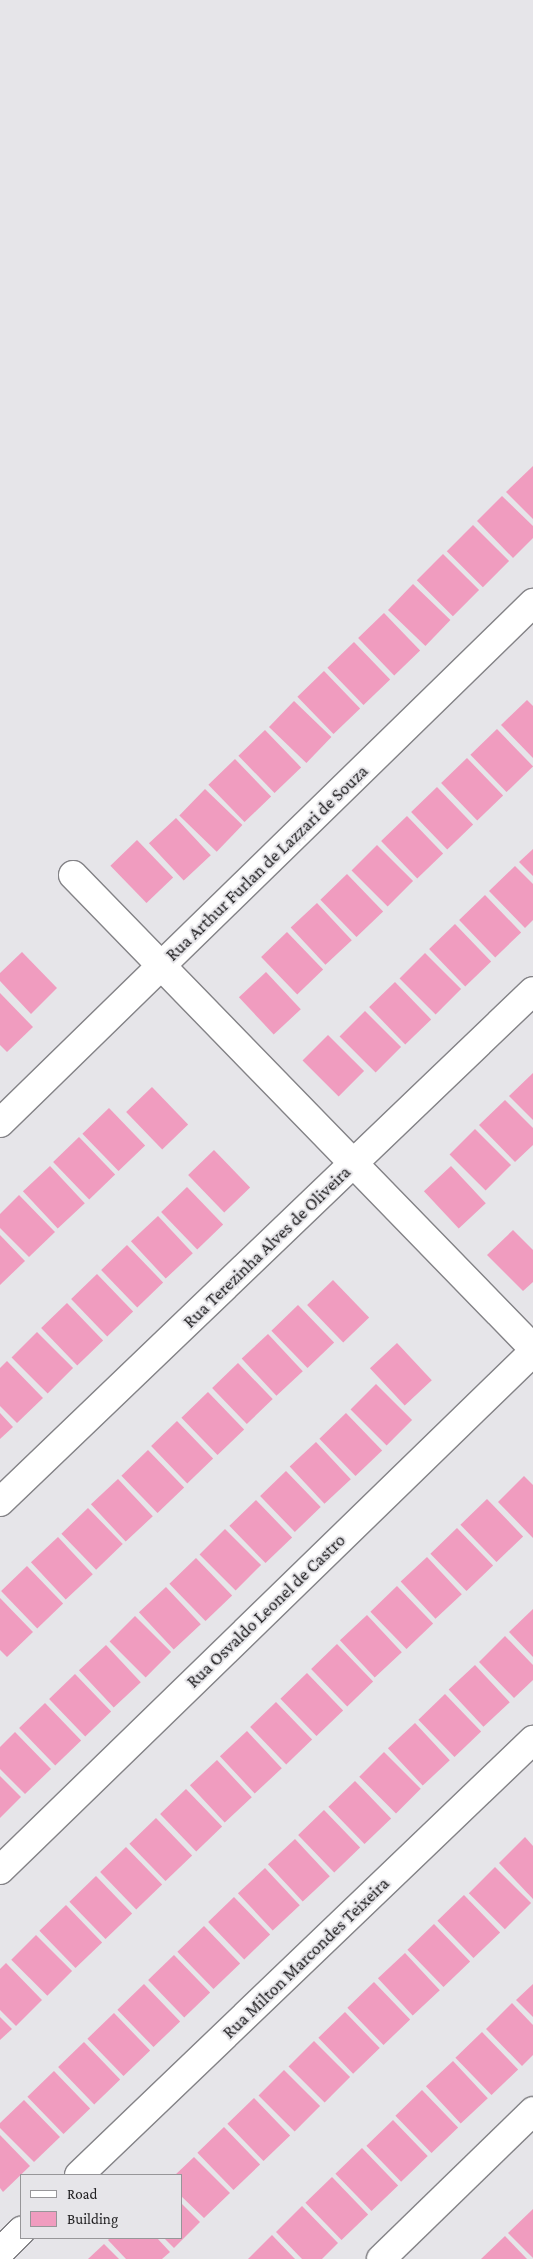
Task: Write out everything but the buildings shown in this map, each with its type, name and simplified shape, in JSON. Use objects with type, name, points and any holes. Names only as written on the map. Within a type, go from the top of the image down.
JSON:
[{"type":"street","name":"Rua Arthur Furlan de Lazzari de Souza","points":[[0,1123],[533,603]]},
{"type":"street","points":[[73,875],[533,1348]]},
{"type":"street","name":"Rua Terezinha Alves de Oliveira","points":[[0,1502],[533,991]]},
{"type":"street","name":"Rua Osvaldo Leonel de Castro","points":[[0,1870],[533,1352]]},
{"type":"street","name":"Rua Milton Marcondes Teixeira","points":[[81,2174],[533,1740]]},
{"type":"street","points":[[381,2259],[533,2111]]},
{"type":"street","points":[[0,2252],[20,2232]]}]
